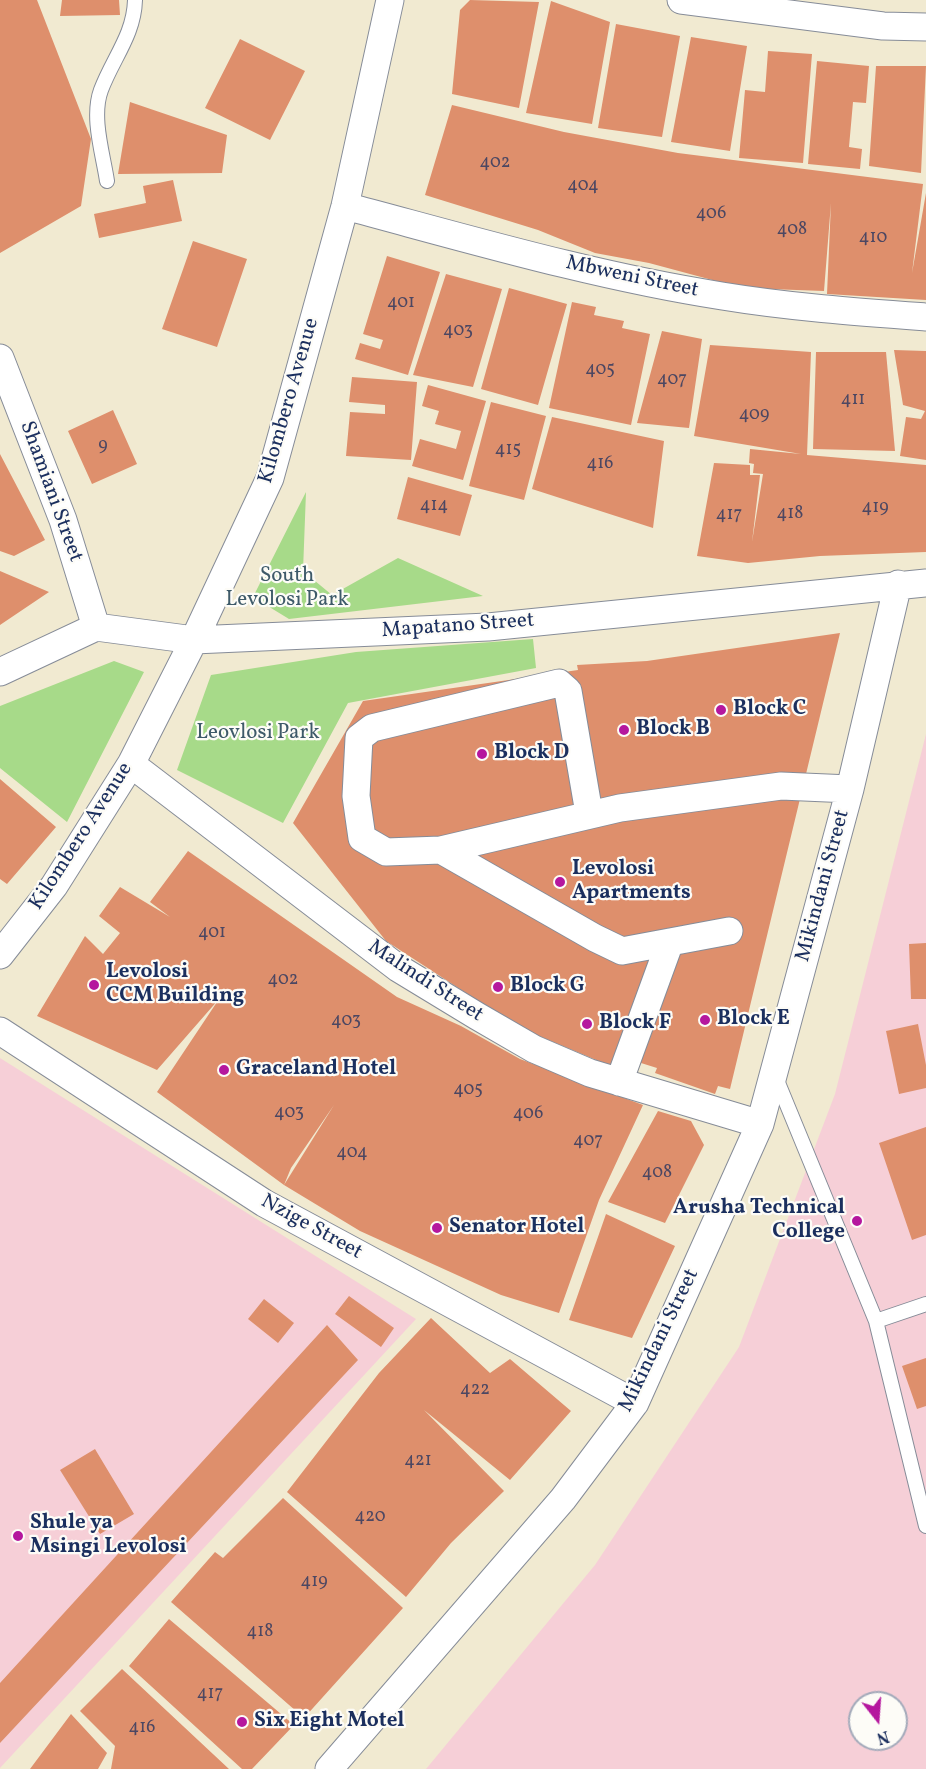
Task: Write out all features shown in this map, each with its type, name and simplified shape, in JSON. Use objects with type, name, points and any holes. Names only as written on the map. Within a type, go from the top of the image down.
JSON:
[{"type":"street","name":"Kilombero Avenue","points":[[0,955],[54,886],[131,764],[194,640],[270,478],[345,206],[390,0]]},
{"type":"street","points":[[681,0],[883,26],[926,27]]},
{"type":"street","name":"Mbweni Street","points":[[345,206],[571,266],[722,296],[858,312],[926,316]]},
{"type":"street","name":"Shamiani Street","points":[[0,358],[63,520],[96,627]]},
{"type":"street","name":"Mapatano Street","points":[[96,627],[194,640],[488,627],[898,584],[926,583]]},
{"type":"street","name":"Mikindani Street","points":[[328,1769],[563,1500],[634,1403],[760,1124],[850,789],[898,584]]},
{"type":"street","points":[[0,672],[96,627]]},
{"type":"street","points":[[589,813],[568,691],[558,683],[372,728],[359,738],[356,796],[362,837],[386,852],[441,850],[589,813],[781,786],[850,789]]},
{"type":"street","name":"Malindi Street","points":[[131,764],[398,968],[534,1049],[619,1082],[760,1124]]},
{"type":"street","points":[[441,850],[595,938],[622,951],[729,931]]},
{"type":"street","points":[[619,1082],[670,942]]},
{"type":"street","name":"Nzige Street","points":[[0,1031],[264,1203],[634,1403]]},
{"type":"lane","points":[[107,181],[98,116],[100,92],[135,21],[135,0]]},
{"type":"lane","points":[[774,1073],[876,1321],[926,1526]]},
{"type":"lane","points":[[876,1321],[926,1304]]},
{"type":"shaded area","name":"Arusha Technical College","points":[[926,734],[926,1769],[426,1769],[595,1565],[739,1347],[835,1094]]},
{"type":"shaded area","points":[[0,1058],[416,1319],[0,1768]]},
{"type":"green space","name":"South Levolosi Park","points":[[306,492],[303,571],[332,595],[398,558],[483,596],[289,619],[253,597]]},
{"type":"green space","name":"Leovlosi Park","points":[[533,639],[536,668],[348,703],[283,823],[177,770],[211,675],[356,652]]},
{"type":"green space","points":[[114,661],[144,672],[67,822],[0,768],[0,706]]},
{"type":"building","points":[[0,0],[37,0],[91,139],[81,206],[0,253]]},
{"type":"building","points":[[62,0],[119,0],[120,15],[60,16]]},
{"type":"building","points":[[470,0],[539,2],[519,108],[452,94],[460,10]]},
{"type":"building","points":[[551,1],[610,22],[592,124],[526,113]]},
{"type":"building","points":[[616,24],[680,36],[662,137],[598,128]]},
{"type":"building","points":[[691,37],[747,46],[730,151],[671,142]]},
{"type":"building","points":[[240,39],[305,71],[270,140],[205,108]]},
{"type":"building","points":[[768,51],[812,54],[803,163],[739,158],[745,90],[765,92]]},
{"type":"building","points":[[817,61],[869,66],[866,103],[853,102],[849,147],[862,149],[860,169],[808,164]]},
{"type":"building","points":[[876,66],[926,66],[921,173],[869,166]]},
{"type":"building","points":[[130,102],[227,135],[222,173],[118,174]]},
{"type":"building","points":[[452,105],[564,132],[678,153],[923,184],[912,273],[926,193],[926,300],[827,294],[831,203],[824,291],[742,288],[649,263],[595,253],[538,230],[425,195]]},
{"type":"building","points":[[173,180],[182,221],[99,238],[94,214],[146,203],[143,186]]},
{"type":"building","points":[[193,241],[247,259],[217,347],[162,329]]},
{"type":"building","points":[[387,256],[440,272],[408,375],[355,359],[360,343],[380,349],[383,340],[363,334]]},
{"type":"building","points":[[446,274],[502,289],[473,387],[413,375]]},
{"type":"building","points":[[509,288],[567,304],[538,405],[481,389]]},
{"type":"building","points":[[572,302],[596,307],[594,315],[624,321],[622,328],[650,334],[631,425],[549,408]]},
{"type":"building","points":[[662,331],[702,339],[689,428],[637,423]]},
{"type":"building","points":[[710,345],[811,352],[807,455],[926,465],[926,552],[820,556],[748,563],[697,556],[714,463],[750,465],[750,475],[760,475],[752,542],[763,474],[753,473],[754,464],[749,463],[750,449],[801,454],[694,436]]},
{"type":"building","points":[[894,350],[926,351],[926,460],[900,456],[906,417],[921,419],[925,411],[903,405]]},
{"type":"building","points":[[816,352],[886,352],[895,451],[813,449]]},
{"type":"building","points":[[352,377],[417,382],[411,460],[346,456],[350,412],[385,414],[385,405],[349,402]]},
{"type":"building","points":[[428,385],[486,401],[463,480],[412,466],[420,439],[456,449],[461,431],[435,424],[439,411],[422,406]]},
{"type":"building","points":[[491,402],[546,416],[524,500],[469,486]]},
{"type":"building","points":[[113,410],[137,464],[92,484],[68,431]]},
{"type":"building","points":[[552,417],[664,441],[653,528],[532,489]]},
{"type":"building","points":[[0,454],[45,540],[14,556],[0,551]]},
{"type":"building","points":[[408,477],[472,495],[460,536],[397,519]]},
{"type":"building","points":[[0,571],[49,592],[0,625]]},
{"type":"building","name":"Levolosi Apartments","points":[[840,633],[730,1089],[718,1086],[715,1094],[655,1073],[657,1068],[625,1058],[620,1070],[520,1028],[386,941],[293,823],[363,701],[578,670],[577,665],[647,661]]},
{"type":"building","points":[[0,779],[56,827],[7,884],[0,879]]},
{"type":"building","points":[[188,851],[397,997],[461,1026],[520,1059],[643,1105],[599,1200],[559,1313],[501,1295],[360,1231],[284,1185],[157,1092],[219,999],[157,1070],[37,1016],[85,936],[103,954],[120,933],[99,916],[120,887],[170,917],[150,902]],"holes":[[[334,1105],[284,1185],[291,1168]]]},
{"type":"building","points":[[926,943],[926,999],[911,999],[909,944]]},
{"type":"building","points":[[918,1024],[926,1065],[926,1088],[899,1094],[886,1031]]},
{"type":"building","points":[[658,1111],[691,1121],[704,1145],[665,1223],[608,1202]]},
{"type":"building","points":[[926,1127],[926,1235],[912,1240],[879,1143]]},
{"type":"building","points":[[606,1214],[675,1246],[632,1338],[569,1320]]},
{"type":"building","points":[[349,1296],[394,1328],[381,1347],[335,1314]]},
{"type":"building","points":[[264,1299],[294,1323],[278,1343],[248,1319]]},
{"type":"building","points":[[431,1318],[490,1373],[510,1359],[571,1411],[510,1480],[424,1410],[504,1491],[451,1543],[406,1597],[287,1492],[379,1373]]},
{"type":"building","points":[[327,1325],[358,1360],[0,1743],[0,1683]]},
{"type":"building","points":[[926,1358],[926,1406],[917,1409],[902,1366]]},
{"type":"building","points":[[95,1449],[134,1514],[100,1534],[60,1470]]},
{"type":"building","points":[[283,1498],[403,1608],[304,1718],[171,1602],[215,1552],[223,1558]]},
{"type":"building","points":[[169,1619],[294,1725],[252,1769],[242,1769],[129,1666]]},
{"type":"building","points":[[122,1669],[229,1769],[111,1769],[115,1746],[80,1711]]},
{"type":"building","points":[[71,1714],[107,1753],[98,1769],[30,1769]]},
{"type":"place","name":"Block C","points":[[721,710]]},
{"type":"place","name":"Block B","points":[[624,730]]},
{"type":"place","name":"Block D","points":[[482,754]]},
{"type":"place","name":"Levolosi Apartments","points":[[560,882]]},
{"type":"place","name":"Levolosi CCM Building","points":[[94,985]]},
{"type":"place","name":"Block G","points":[[498,987]]},
{"type":"place","name":"Block E","points":[[705,1020]]},
{"type":"place","name":"Block F","points":[[587,1024]]},
{"type":"place","name":"Graceland Hotel","points":[[224,1070]]},
{"type":"place","name":"Arusha Technical College","points":[[857,1221]]},
{"type":"place","name":"Senator Hotel","points":[[437,1228]]},
{"type":"place","name":"Shule ya Msingi Levolosi","points":[[18,1536]]},
{"type":"place","name":"Six Eight Motel","points":[[242,1722]]}]
